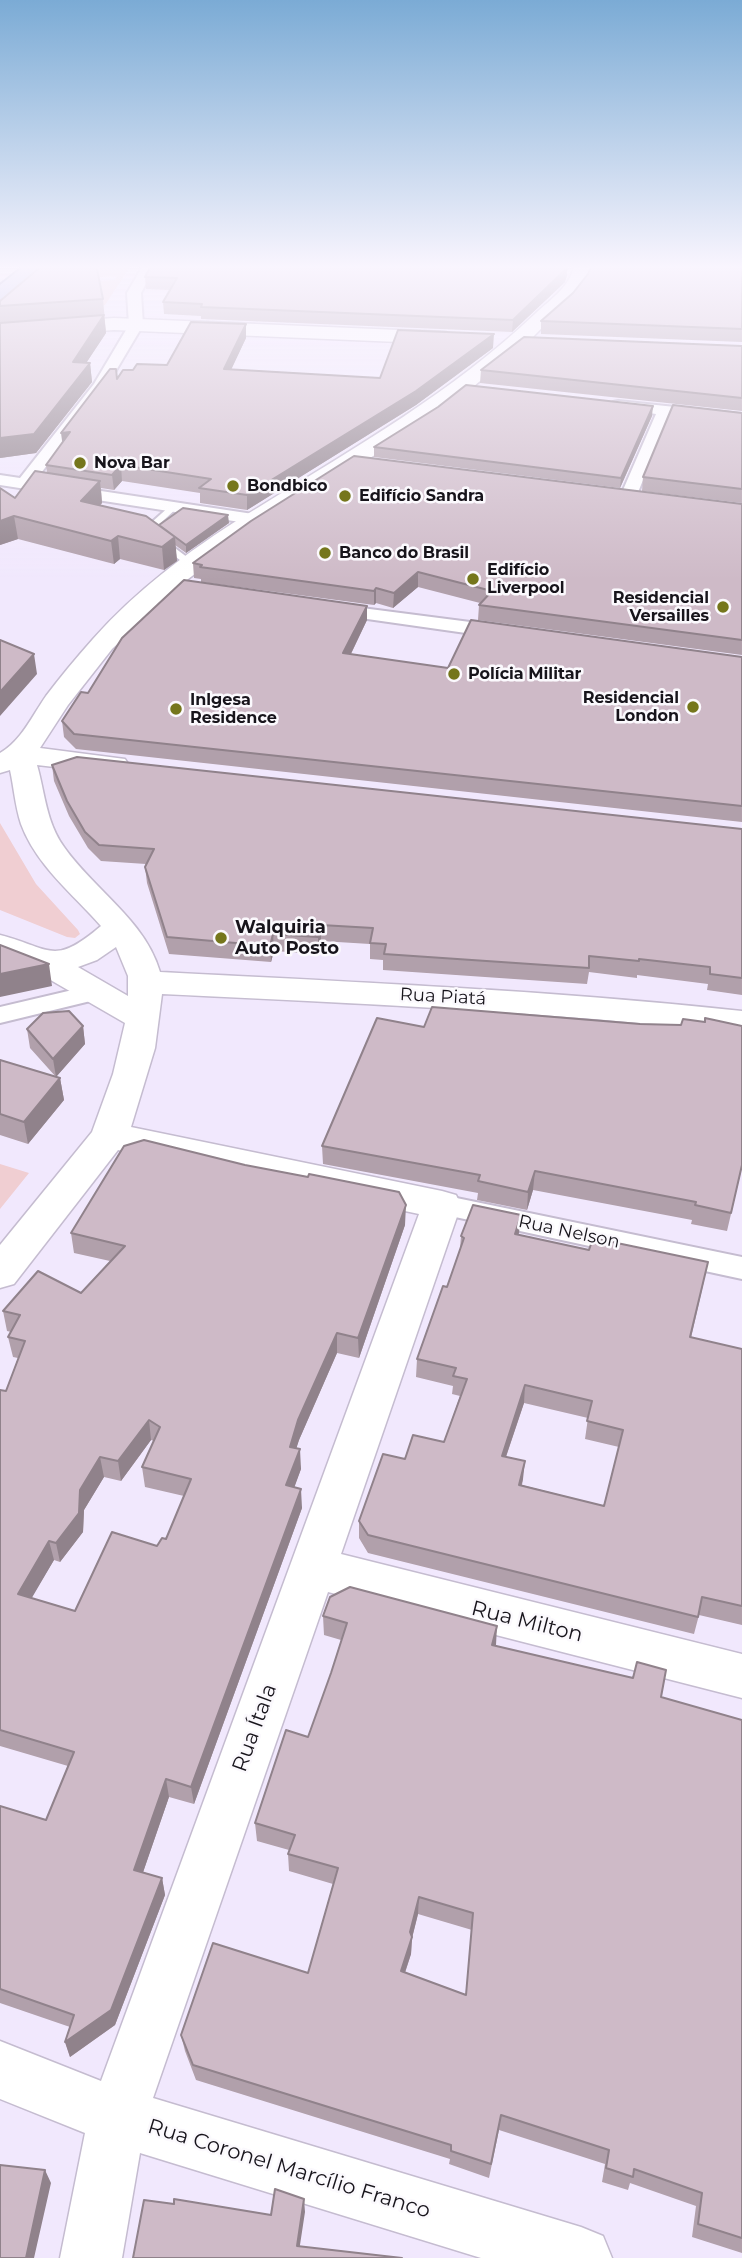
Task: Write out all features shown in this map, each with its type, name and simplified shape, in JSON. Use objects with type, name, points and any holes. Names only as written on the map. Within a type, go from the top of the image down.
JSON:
[{"type":"main road","points":[[6,756],[110,636],[167,585],[193,577],[253,519],[470,388],[489,369]]},
{"type":"main road","points":[[6,756],[143,768]]},
{"type":"main road","points":[[0,1273],[109,1135],[133,1067],[143,1019],[144,982],[141,961],[118,928],[70,877],[35,824],[14,804],[27,771],[6,756]]},
{"type":"main road","points":[[47,964],[83,956],[102,944],[118,928]]},
{"type":"main road","points":[[0,945],[47,964],[143,1019]]},
{"type":"main road","name":"Rua Piatá","points":[[144,982],[493,1000],[624,1009],[742,1022]]},
{"type":"main road","name":"Rua Nelson","points":[[109,1135],[442,1205]]},
{"type":"main road","name":"Rua Ítala","points":[[90,2258],[117,2117],[442,1205]]},
{"type":"main road","name":"Rua Milton","points":[[313,1568],[742,1676]]},
{"type":"main road","name":"Rua Coronel Marcílio Franco","points":[[0,2070],[117,2117],[582,2258]]},
{"type":"street","points":[[24,484],[100,386],[110,369]]},
{"type":"street","points":[[597,403],[742,419]]},
{"type":"street","points":[[628,497],[665,410]]},
{"type":"street","points":[[351,462],[379,465]]},
{"type":"street","points":[[0,480],[253,519]]},
{"type":"street","points":[[316,607],[521,635]]},
{"type":"street","points":[[0,1015],[98,992]]},
{"type":"street","name":"Rua Nelson","points":[[442,1205],[742,1268]]},
{"type":"lane","points":[[174,507],[146,531],[193,577]]},
{"type":"shaded area","points":[[0,823],[36,884],[78,930],[80,934],[75,938],[0,910]]},
{"type":"shaded area","points":[[0,1164],[29,1173],[0,1209]]},
{"type":"building","points":[[0,369],[85,369],[34,434],[0,438]]},
{"type":"building","points":[[110,369],[116,369],[117,379],[123,370],[230,369],[380,378],[383,369],[446,369],[416,391],[247,495],[199,488],[211,479],[121,465],[112,475],[46,465],[70,432],[61,433]]},
{"type":"building","points":[[742,369],[742,398],[481,370]]},
{"type":"building","points":[[466,385],[653,406],[621,478],[374,447],[438,407]]},
{"type":"building","points":[[673,405],[742,413],[742,489],[643,477]]},
{"type":"building","points":[[354,456],[742,504],[742,640],[479,605],[492,591],[418,572],[394,593],[376,588],[374,591],[200,567],[202,565],[193,563],[251,521]]},
{"type":"building","points":[[35,471],[100,481],[81,501],[146,516],[175,537],[162,547],[118,536],[111,541],[14,516],[0,521],[0,488],[15,498]]},
{"type":"building","points":[[183,508],[228,515],[186,545],[159,525]]},
{"type":"building","points":[[184,580],[367,606],[343,653],[448,668],[471,620],[742,657],[742,806],[74,734],[62,721],[81,692],[88,693],[122,638]]},
{"type":"building","points":[[0,640],[34,654],[0,692]]},
{"type":"building","points":[[77,757],[742,829],[742,978],[710,974],[710,967],[639,959],[589,956],[589,968],[384,954],[386,944],[370,943],[373,928],[321,925],[318,937],[273,934],[270,946],[167,937],[145,867],[154,849],[99,845],[85,832],[67,801],[52,765]]},
{"type":"building","points":[[0,945],[49,964],[0,974]]},
{"type":"building","points":[[432,1007],[640,1024],[681,1025],[683,1019],[705,1022],[705,1018],[742,1026],[742,1165],[731,1213],[695,1205],[696,1202],[535,1171],[528,1192],[478,1181],[480,1175],[322,1146],[377,1018],[424,1027]]},
{"type":"building","points":[[69,1011],[83,1026],[53,1059],[27,1029],[43,1013]]},
{"type":"building","points":[[0,1060],[60,1078],[24,1122],[0,1114]]},
{"type":"building","points":[[144,1140],[245,1165],[308,1177],[309,1174],[399,1192],[406,1205],[358,1338],[337,1333],[298,1420],[290,1447],[300,1449],[286,1485],[301,1489],[191,1787],[166,1779],[134,1870],[162,1878],[111,2010],[65,2042],[74,2015],[0,1989],[0,1806],[46,1820],[74,1752],[0,1730],[0,1390],[6,1391],[25,1341],[8,1337],[20,1315],[3,1311],[38,1271],[81,1293],[125,1246],[71,1233],[124,1146]],"holes":[[[149,1420],[160,1427],[142,1467],[191,1479],[166,1539],[162,1538],[157,1546],[112,1532],[75,1611],[18,1594],[49,1541],[56,1543],[79,1513],[80,1490],[100,1457],[118,1461]]]},
{"type":"building","points":[[473,1205],[521,1215],[515,1234],[589,1250],[593,1238],[708,1262],[690,1337],[742,1349],[742,1606],[702,1597],[698,1617],[368,1535],[359,1521],[383,1454],[405,1459],[413,1435],[444,1442],[467,1379],[453,1376],[456,1368],[417,1359],[443,1286],[447,1287],[464,1238],[461,1236]],"holes":[[[525,1385],[592,1401],[587,1421],[623,1430],[604,1506],[519,1485],[525,1461],[502,1456]]]},
{"type":"building","points":[[350,1587],[497,1626],[492,1645],[633,1678],[637,1662],[666,1670],[661,1697],[742,1720],[742,2238],[698,2224],[702,2193],[634,2169],[633,2177],[606,2168],[609,2150],[501,2115],[491,2164],[451,2151],[451,2145],[193,2065],[181,2035],[213,1943],[308,1973],[338,1868],[288,1854],[295,1835],[255,1823],[286,1730],[308,1737],[331,1673],[347,1623],[323,1616],[330,1597]],"holes":[[[419,1897],[473,1913],[466,1995],[401,1971],[412,1937],[410,1932]]]},
{"type":"building","points":[[0,2165],[45,2170],[26,2258],[0,2258]]},
{"type":"building","points":[[275,2189],[304,2199],[297,2246],[402,2258],[133,2258],[144,2200],[174,2204],[174,2199],[271,2215]]},
{"type":"place","name":"Nova Bar","points":[[80,463]]},
{"type":"place","name":"Bondbico","points":[[233,486]]},
{"type":"place","name":"Edifício Sandra","points":[[345,496]]},
{"type":"place","name":"Banco do Brasil","points":[[325,553]]},
{"type":"place","name":"Edifício Liverpool","points":[[473,579]]},
{"type":"place","name":"Residencial Versailles","points":[[723,607]]},
{"type":"place","name":"Polícia Militar","points":[[454,674]]},
{"type":"place","name":"Residencial London","points":[[693,707]]},
{"type":"place","name":"Inlgesa Residence","points":[[176,709]]},
{"type":"place","name":"Walquiria Auto Posto","points":[[221,938]]}]
